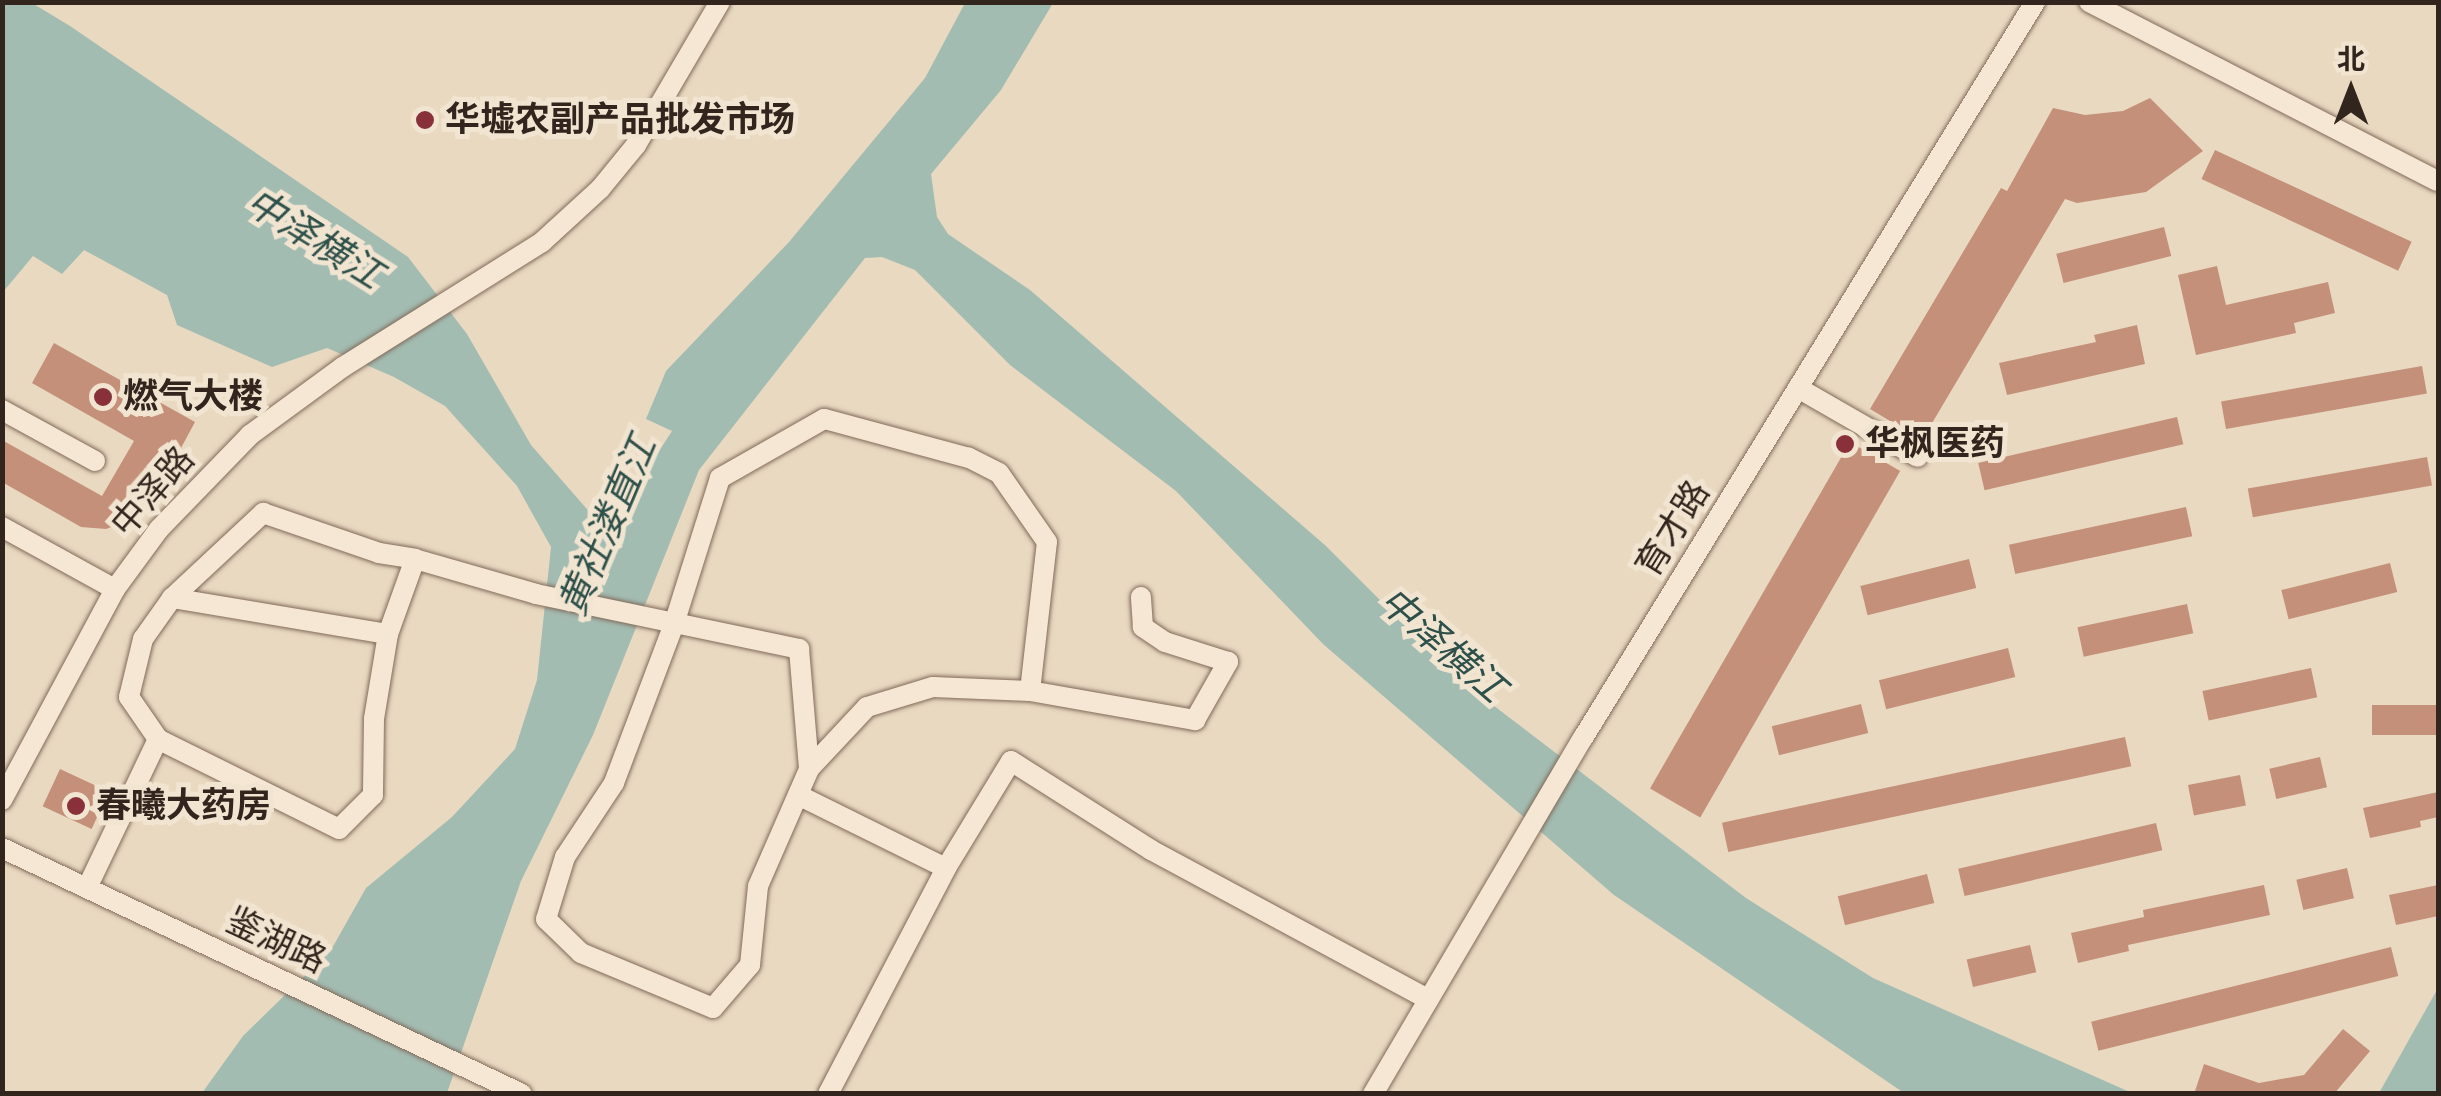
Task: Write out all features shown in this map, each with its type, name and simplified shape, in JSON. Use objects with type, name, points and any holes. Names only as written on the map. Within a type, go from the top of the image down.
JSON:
[{"type":"street","name":"中泽路","points":[[2,800],[115,589],[159,530],[250,435],[343,366],[542,242],[600,189],[636,145],[720,2]]},
{"type":"street","name":"育才路","points":[[1373,1094],[1524,835],[2034,2]]},
{"type":"street","points":[[2089,2],[2438,181]]},
{"type":"street","points":[[1798,388],[1918,457]]},
{"type":"street","points":[[2,410],[95,461]]},
{"type":"street","points":[[1030,691],[1047,542],[999,473],[970,458],[824,419],[720,478],[674,624],[614,783],[565,857],[546,919],[581,954],[712,1008],[750,965],[758,886],[808,769],[867,706],[933,687],[1030,691],[1195,720],[1228,662],[1165,642],[1144,627],[1141,597]]},
{"type":"street","points":[[415,560],[388,634],[374,718],[373,795],[339,829],[158,740],[129,696],[143,639],[172,598],[264,513],[379,553],[415,560],[536,594],[800,649],[808,769]]},
{"type":"street","points":[[2,527],[115,589]]},
{"type":"street","points":[[172,598],[388,634]]},
{"type":"street","points":[[87,888],[158,740]]},
{"type":"street","points":[[828,1094],[946,868],[1011,761],[1150,850],[1428,999]]},
{"type":"street","points":[[798,795],[946,868]]},
{"type":"street","name":"鉴湖路","points":[[2,848],[522,1094]]},
{"type":"water","points":[[3,3],[32,3],[70,26],[408,257],[467,334],[531,445],[593,516],[626,502],[672,431],[646,419],[666,371],[789,242],[925,78],[965,3],[1053,3],[1001,90],[931,174],[937,217],[948,234],[1030,290],[1326,546],[1460,680],[1746,898],[1873,978],[2132,1093],[1904,1093],[1614,895],[1323,644],[1176,491],[1010,365],[915,270],[882,257],[865,258],[699,470],[593,735],[521,881],[447,1093],[202,1093],[243,1036],[331,950],[366,888],[452,817],[515,749],[537,680],[551,547],[517,486],[445,406],[394,377],[327,348],[272,367],[177,325],[167,295],[84,250],[62,274],[33,256],[3,292]]},
{"type":"water","points":[[2438,988],[2438,1093],[2379,1093]]},
{"type":"building","points":[[2150,98],[2203,151],[2146,192],[2077,203],[2065,199],[1922,440],[1870,409],[2001,188],[2007,191],[2053,108],[2085,115],[2123,111]]},
{"type":"building","points":[[2215,150],[2412,242],[2398,271],[2201,179]]},
{"type":"building","points":[[2164,227],[2171,256],[2064,283],[2056,254]]},
{"type":"building","points":[[2217,266],[2226,305],[2328,282],[2335,313],[2294,323],[2296,333],[2196,355],[2178,275]]},
{"type":"building","points":[[2137,325],[2145,364],[2007,395],[1999,363],[2096,342],[2094,335]]},
{"type":"building","points":[[54,343],[195,422],[174,461],[117,525],[106,529],[81,527],[2,482],[2,440],[102,496],[134,441],[32,383]]},
{"type":"building","points":[[2422,366],[2427,394],[2226,429],[2221,401]]},
{"type":"building","points":[[2177,417],[2183,444],[1985,490],[1978,463]]},
{"type":"building","points":[[1850,442],[1900,471],[1700,817],[1650,788]]},
{"type":"building","points":[[2427,457],[2432,486],[2253,517],[2248,489]]},
{"type":"building","points":[[2186,507],[2192,536],[2015,574],[2009,545]]},
{"type":"building","points":[[1969,559],[1976,588],[1868,615],[1860,586]]},
{"type":"building","points":[[2390,563],[2397,592],[2289,619],[2281,590]]},
{"type":"building","points":[[2187,604],[2193,633],[2084,657],[2077,627]]},
{"type":"building","points":[[2008,648],[2015,677],[1886,709],[1879,680]]},
{"type":"building","points":[[2311,668],[2317,697],[2209,720],[2202,691]]},
{"type":"building","points":[[1861,704],[1868,733],[1779,755],[1772,726]]},
{"type":"building","points":[[2372,705],[2438,705],[2438,735],[2372,735]]},
{"type":"building","points":[[2125,737],[2131,766],[1728,852],[1722,823]]},
{"type":"building","points":[[2320,757],[2327,787],[2276,799],[2269,769]]},
{"type":"building","points":[[60,769],[109,792],[92,829],[43,806]]},
{"type":"building","points":[[2240,775],[2246,805],[2194,816],[2188,785]]},
{"type":"building","points":[[2438,792],[2438,817],[2420,821],[2421,827],[2370,838],[2363,808]]},
{"type":"building","points":[[2156,823],[2162,850],[1965,896],[1958,869]]},
{"type":"building","points":[[2347,868],[2354,898],[2303,910],[2296,880]]},
{"type":"building","points":[[1927,874],[1934,903],[1845,925],[1838,896]]},
{"type":"building","points":[[2264,885],[2270,915],[2128,945],[2129,951],[2078,963],[2071,933],[2144,917],[2143,910]]},
{"type":"building","points":[[2438,885],[2438,916],[2396,925],[2389,895]]},
{"type":"building","points":[[2030,945],[2036,972],[1973,987],[1967,960]]},
{"type":"building","points":[[2391,947],[2398,976],[2098,1051],[2091,1022]]},
{"type":"building","points":[[2343,1029],[2370,1051],[2334,1094],[2194,1094],[2204,1064],[2259,1083],[2304,1075]]},
{"type":"place","name":"华墟农副产品批发市场","points":[[425,120]]},
{"type":"place","name":"燃气大楼","points":[[103,397]]},
{"type":"place","name":"华枫医药","points":[[1845,444]]},
{"type":"place","name":"春曦大药房","points":[[76,806]]},
{"type":"water label","name":"中泽横江","points":[[314,239]]},
{"type":"water label","name":"黄社溇直江","points":[[608,526]]},
{"type":"water label","name":"中泽横江","points":[[1442,645]]}]
